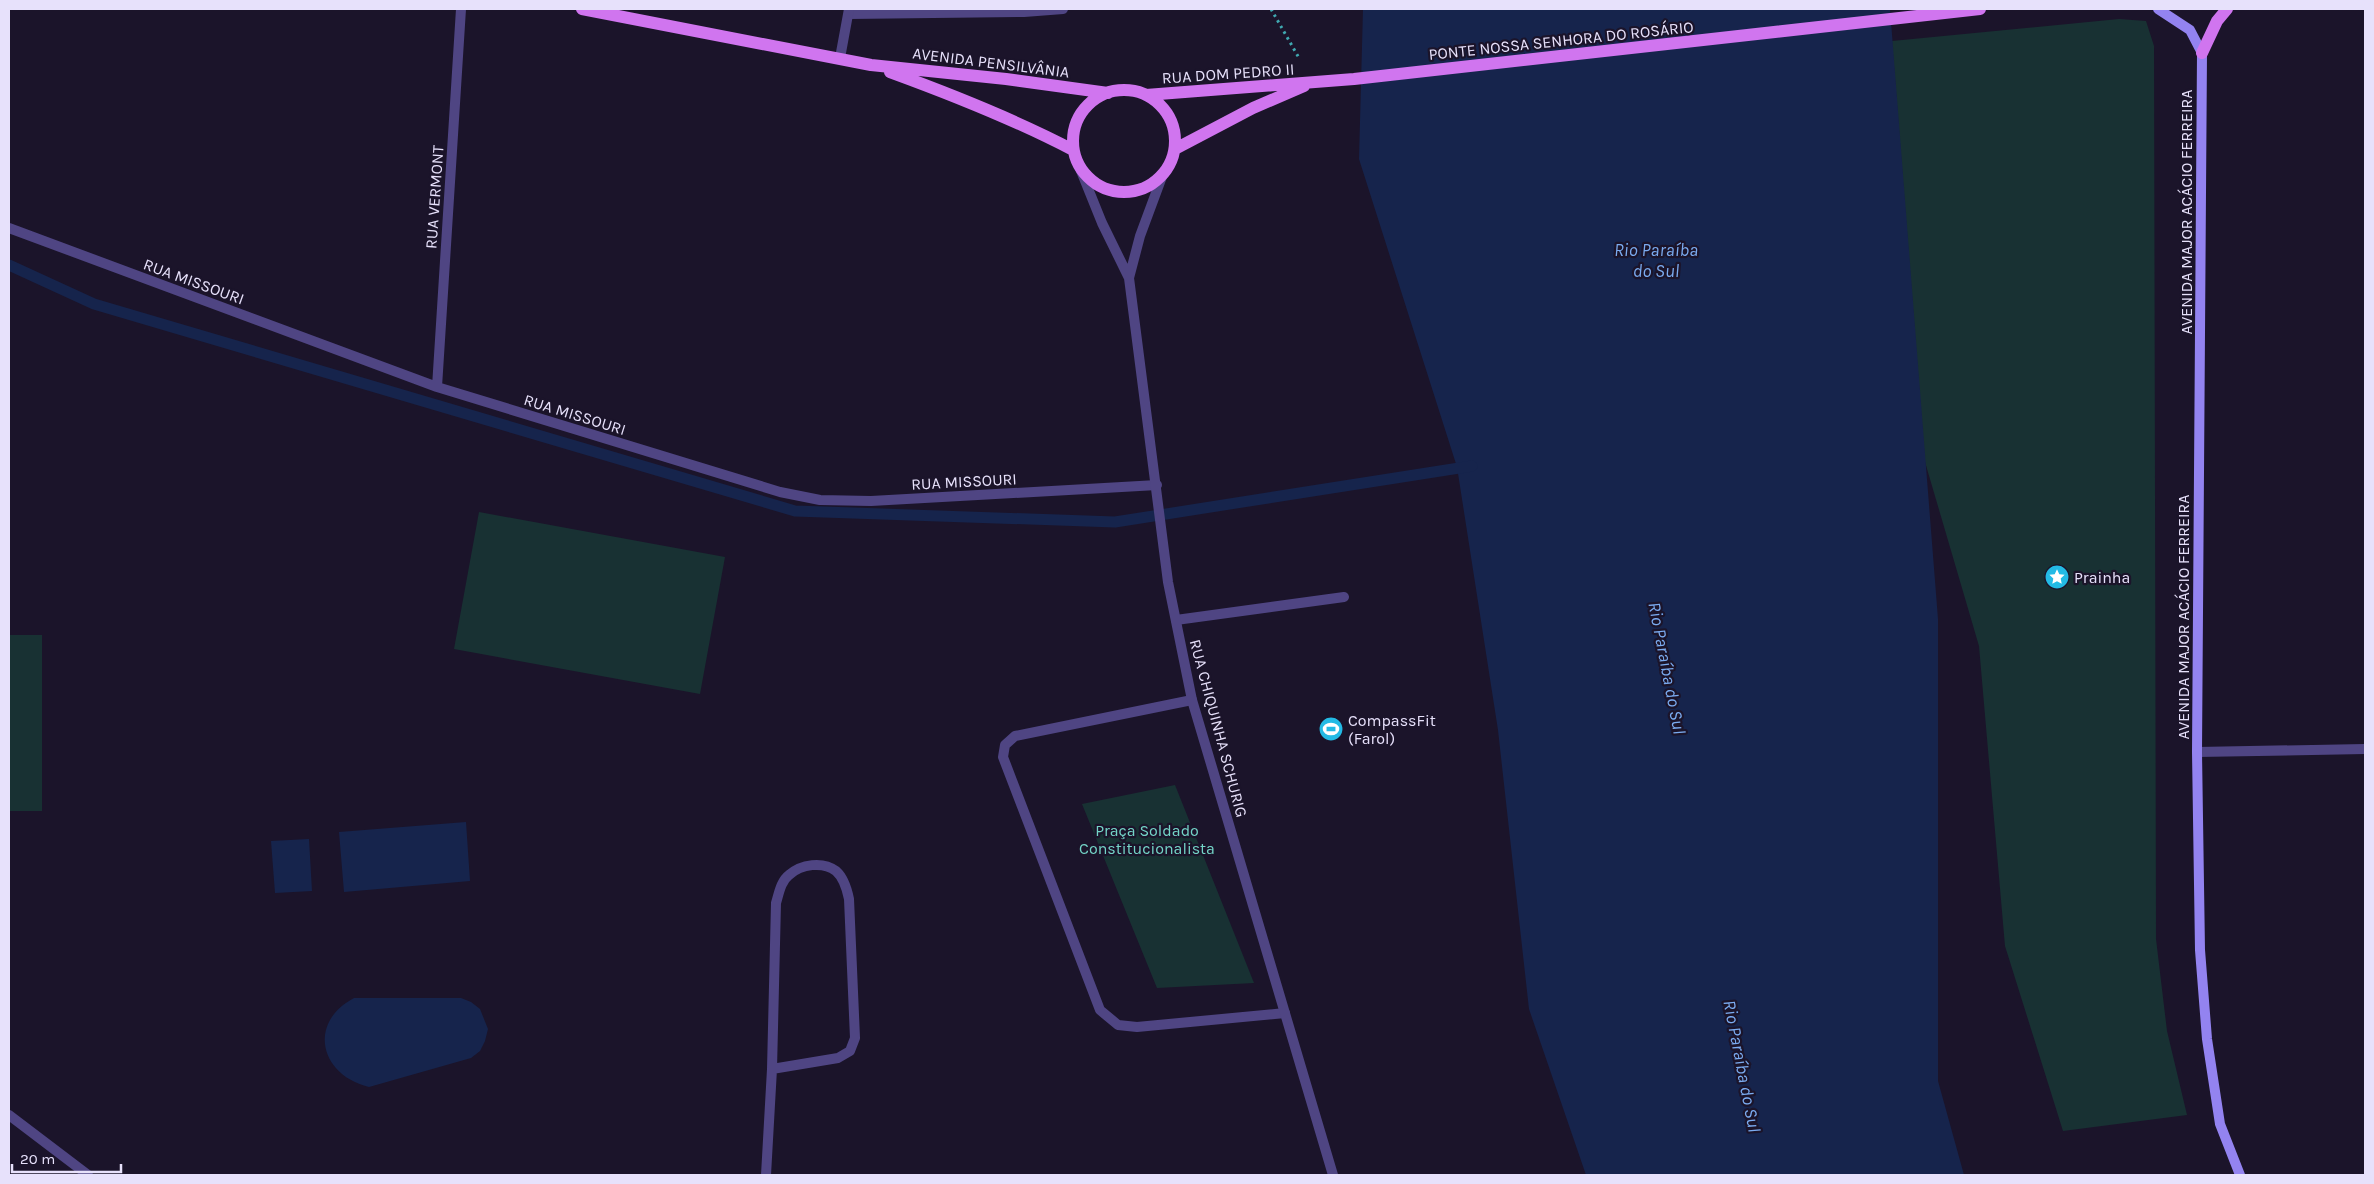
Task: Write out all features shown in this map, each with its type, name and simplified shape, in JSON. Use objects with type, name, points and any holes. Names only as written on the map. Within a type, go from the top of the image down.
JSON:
[{"type":"main road","name":"AVENIDA PENSILVÂNIA","points":[[582,9],[871,65],[1006,79],[1108,93],[1134,91],[1146,95]]},
{"type":"main road","name":"PONTE NOSSA SENHORA DO ROSÁRIO","points":[[1354,79],[1980,9]]},
{"type":"main road","points":[[2158,9],[2190,30],[2202,53]]},
{"type":"main road","points":[[2202,53],[2217,21],[2226,9]]},
{"type":"main road","name":"AVENIDA MAJOR ACÁCIO FERREIRA","points":[[2202,53],[2197,752],[2200,950],[2207,1040],[2220,1124],[2240,1175]]},
{"type":"main road","name":"AVENIDA PENSILVÂNIA","points":[[871,65],[959,97],[1030,127],[1073,150]]},
{"type":"main road","name":"RUA DOM PEDRO II","points":[[1146,95],[1354,79]]},
{"type":"main road","name":"RUA DOM PEDRO II","points":[[1174,149],[1253,108],[1313,82]]},
{"type":"main road","points":[[1108,93],[1095,99],[1080,116],[1073,136],[1073,150],[1079,166],[1089,179],[1103,188],[1119,192],[1135,191],[1150,185],[1163,174],[1174,149],[1174,133],[1169,118],[1160,105],[1146,95]]},
{"type":"street","name":"RUA VERMONT","points":[[437,387],[461,9]]},
{"type":"street","points":[[840,58],[849,11],[1024,12],[1063,9]]},
{"type":"street","name":"RUA CHIQUINHA SCHURIG","points":[[1079,166],[1102,223],[1129,278],[1168,582],[1192,700],[1333,1175]]},
{"type":"street","name":"RUA CHIQUINHA SCHURIG","points":[[1129,278],[1140,236],[1163,174]]},
{"type":"street","name":"RUA MISSOURI","points":[[9,228],[437,387],[780,492],[820,500],[871,501],[1157,485]]},
{"type":"street","points":[[1176,620],[1344,597]]},
{"type":"street","points":[[1192,700],[1015,736],[1005,745],[1003,757],[1100,1010],[1118,1025],[1137,1027],[1285,1013]]},
{"type":"street","points":[[2197,752],[2365,749]]},
{"type":"street","points":[[766,1175],[772,1069],[776,902],[780,888],[788,875],[806,866],[821,865],[836,871],[845,883],[850,899],[854,1038],[850,1051],[838,1058],[772,1069]]},
{"type":"street","points":[[9,1115],[88,1175]]},
{"type":"path","points":[[1271,9],[1313,82]]},
{"type":"green space","name":"Prainha","points":[[2119,19],[2146,21],[2154,46],[2156,939],[2167,1031],[2187,1115],[2063,1131],[2005,946],[1979,646],[1925,462],[1892,41]]},
{"type":"green space","points":[[479,512],[725,557],[700,694],[454,649]]},
{"type":"green space","points":[[9,635],[42,635],[42,811],[9,811]]},
{"type":"green space","name":"Praça Soldado Constitucionalista","points":[[1175,785],[1254,983],[1157,988],[1082,804]]},
{"type":"water","name":"Rio Paraíba do Sul","points":[[1363,9],[1890,9],[1938,619],[1938,1081],[1964,1175],[1586,1175],[1529,1009],[1498,730],[1457,467],[1359,159]]},
{"type":"water","points":[[466,822],[470,881],[344,892],[339,832]]},
{"type":"water","points":[[309,839],[312,891],[275,893],[271,841]]},
{"type":"water","points":[[354,998],[461,998],[471,1002],[480,1009],[488,1029],[485,1041],[480,1051],[471,1058],[369,1087],[352,1081],[339,1072],[330,1060],[326,1047],[325,1034],[330,1021],[339,1009]]},
{"type":"waterway","points":[[9,265],[94,304],[795,511],[1115,522],[1472,466]]},
{"type":"place","name":"Prainha","points":[[2057,577]]},
{"type":"place","name":"CompassFit (Farol)","points":[[1331,729]]}]
